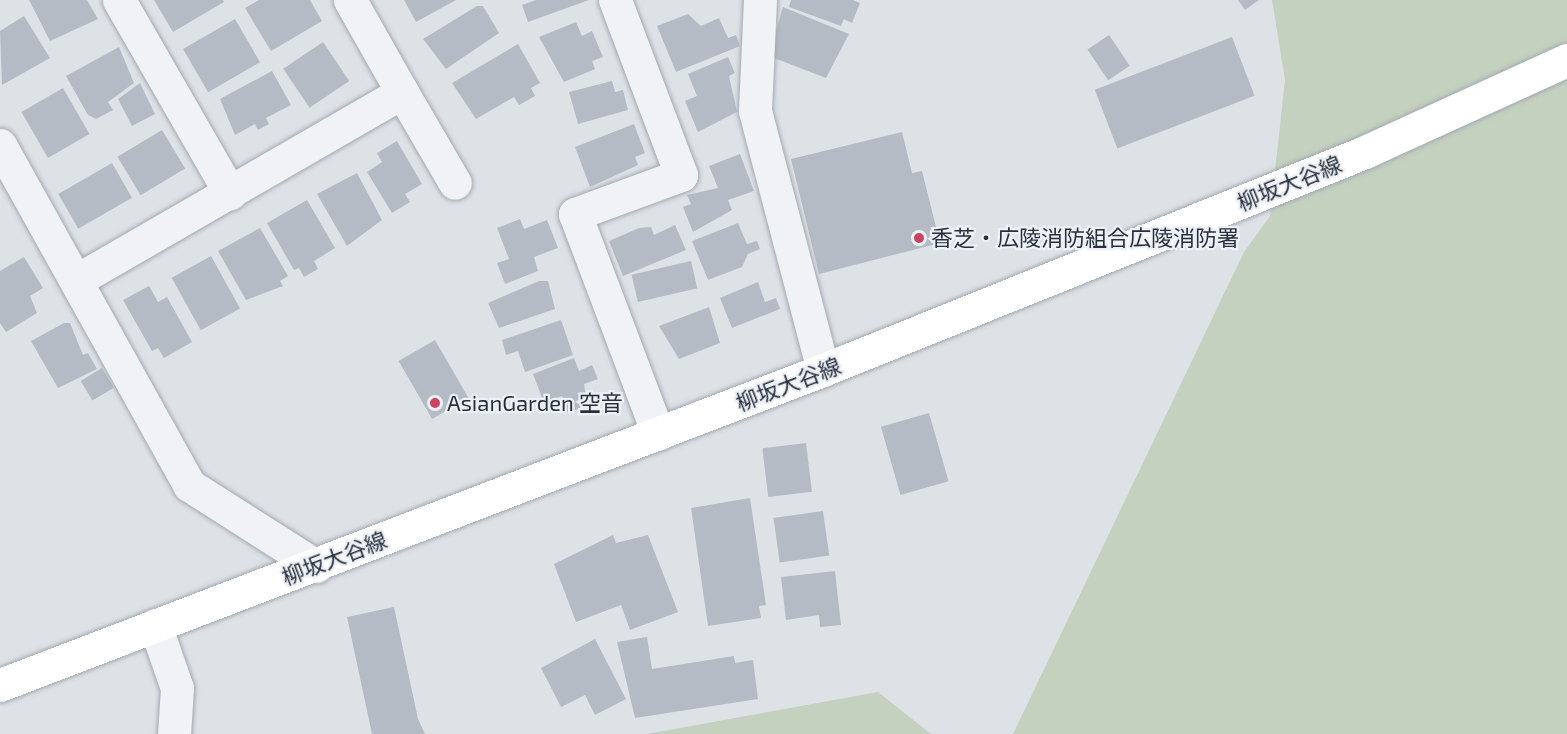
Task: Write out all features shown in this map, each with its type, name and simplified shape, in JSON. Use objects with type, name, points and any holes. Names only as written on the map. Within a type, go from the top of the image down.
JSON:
[{"type":"street","points":[[118,0],[230,193]]},
{"type":"street","points":[[350,0],[455,183]]},
{"type":"street","points":[[615,0],[681,175],[575,214],[658,434]]},
{"type":"street","points":[[760,0],[755,111],[823,370]]},
{"type":"street","name":"柳坂大谷線","points":[[0,685],[316,566],[823,370],[1365,152],[1567,60]]},
{"type":"street","points":[[77,280],[402,92]]},
{"type":"street","points":[[0,145],[189,485],[316,566]]},
{"type":"street","points":[[155,625],[177,688],[174,734]]},
{"type":"green space","points":[[1272,0],[1567,0],[1567,734],[1013,734],[1244,252],[1270,216],[1285,80]]},
{"type":"green space","points":[[878,692],[931,734],[647,734]]},
{"type":"building","points":[[29,0],[87,0],[98,19],[50,41]]},
{"type":"building","points":[[154,0],[223,0],[224,2],[173,32]]},
{"type":"building","points":[[259,0],[310,0],[322,21],[271,51],[245,8]]},
{"type":"building","points":[[404,0],[456,0],[416,22]]},
{"type":"building","points":[[536,0],[589,0],[528,22],[522,5]]},
{"type":"building","points":[[791,0],[853,0],[860,3],[852,23],[844,19],[841,26],[789,7]]},
{"type":"building","points":[[1238,0],[1259,0],[1245,10]]},
{"type":"building","points":[[477,6],[483,6],[499,33],[446,69],[423,39]]},
{"type":"building","points":[[783,7],[849,34],[826,78],[769,56]]},
{"type":"building","points":[[688,14],[701,26],[719,18],[728,38],[736,35],[740,46],[676,72],[657,26]]},
{"type":"building","points":[[24,16],[50,58],[2,85],[0,31]]},
{"type":"building","points":[[235,19],[260,62],[208,92],[183,49]]},
{"type":"building","points":[[576,22],[582,36],[592,31],[603,57],[592,61],[595,69],[564,82],[539,37]]},
{"type":"building","points":[[1109,35],[1130,66],[1108,80],[1087,50]]},
{"type":"building","points":[[1232,37],[1255,96],[1117,148],[1095,90]]},
{"type":"building","points":[[323,42],[349,81],[309,108],[283,69]]},
{"type":"building","points":[[518,44],[540,83],[531,88],[535,96],[519,105],[514,97],[476,119],[452,83]]},
{"type":"building","points":[[119,47],[134,83],[108,102],[113,110],[96,119],[88,115],[66,76]]},
{"type":"building","points":[[728,57],[735,73],[729,76],[737,112],[698,132],[685,101],[697,96],[688,74]]},
{"type":"building","points":[[272,71],[291,105],[266,118],[269,124],[258,130],[255,124],[235,135],[220,99]]},
{"type":"building","points":[[612,81],[615,92],[623,90],[628,110],[578,124],[569,92]]},
{"type":"building","points":[[140,83],[155,114],[132,126],[118,99]]},
{"type":"building","points":[[63,88],[90,134],[48,158],[21,112]]},
{"type":"building","points":[[634,124],[645,153],[635,157],[638,165],[590,187],[575,147]]},
{"type":"building","points":[[162,130],[185,169],[141,195],[117,157]]},
{"type":"building","points":[[902,132],[912,173],[922,171],[940,243],[819,274],[791,159]]},
{"type":"building","points":[[397,141],[422,184],[405,194],[410,202],[392,213],[367,172],[382,162],[377,153]]},
{"type":"building","points":[[740,154],[754,191],[728,200],[732,210],[693,232],[683,207],[691,204],[687,195],[718,188],[709,166]]},
{"type":"building","points":[[112,163],[132,198],[78,229],[58,194]]},
{"type":"building","points":[[357,173],[382,220],[347,246],[317,194]]},
{"type":"building","points":[[307,200],[335,248],[314,261],[318,269],[304,277],[299,268],[294,270],[267,223]]},
{"type":"building","points":[[520,219],[524,229],[547,220],[558,248],[534,257],[538,271],[505,284],[497,263],[509,259],[497,228]]},
{"type":"building","points":[[738,223],[747,244],[757,241],[760,249],[748,254],[742,267],[708,280],[692,241]]},
{"type":"building","points":[[675,225],[686,250],[623,276],[609,241],[639,228],[651,227],[654,235]]},
{"type":"building","points":[[260,228],[288,276],[280,281],[283,286],[246,300],[218,251]]},
{"type":"building","points":[[211,256],[240,308],[201,330],[172,278]]},
{"type":"building","points":[[24,257],[43,288],[30,296],[37,313],[6,332],[0,323],[0,271]]},
{"type":"building","points":[[691,261],[697,288],[638,302],[632,275]]},
{"type":"building","points":[[539,281],[548,281],[555,309],[499,328],[488,303]]},
{"type":"building","points":[[758,282],[765,302],[776,298],[780,309],[732,328],[720,298]]},
{"type":"building","points":[[149,286],[158,302],[167,297],[192,342],[164,358],[158,348],[152,351],[123,300]]},
{"type":"building","points":[[709,307],[720,343],[679,359],[659,326]]},
{"type":"building","points":[[561,320],[573,355],[525,372],[518,351],[506,355],[502,340]]},
{"type":"building","points":[[64,323],[70,323],[83,355],[88,353],[97,369],[58,388],[31,341]]},
{"type":"building","points":[[435,340],[468,398],[432,419],[399,361]]},
{"type":"building","points":[[574,358],[579,371],[592,365],[598,379],[584,384],[587,405],[568,413],[562,396],[544,403],[533,374]]},
{"type":"building","points":[[102,368],[114,388],[92,401],[81,381]]},
{"type":"building","points":[[929,413],[949,481],[901,495],[881,427]]},
{"type":"building","points":[[806,443],[812,492],[768,497],[762,448]]},
{"type":"building","points":[[750,498],[766,605],[759,606],[761,618],[708,626],[691,508]]},
{"type":"building","points":[[823,511],[829,556],[780,563],[773,518]]},
{"type":"building","points":[[613,535],[616,543],[648,535],[678,612],[630,630],[621,605],[576,622],[554,564]]},
{"type":"building","points":[[835,571],[841,625],[820,627],[819,615],[786,620],[781,577]]},
{"type":"building","points":[[394,607],[418,719],[425,734],[372,734],[347,617]]},
{"type":"building","points":[[647,637],[652,669],[734,656],[735,663],[753,660],[758,699],[635,718],[617,642]]},
{"type":"building","points":[[595,639],[626,699],[595,715],[585,695],[561,707],[541,668]]},
{"type":"place","name":"香芝・広陵消防組合広陵消防署","points":[[919,238]]},
{"type":"place","name":"AsianGarden 空音","points":[[435,403]]}]
